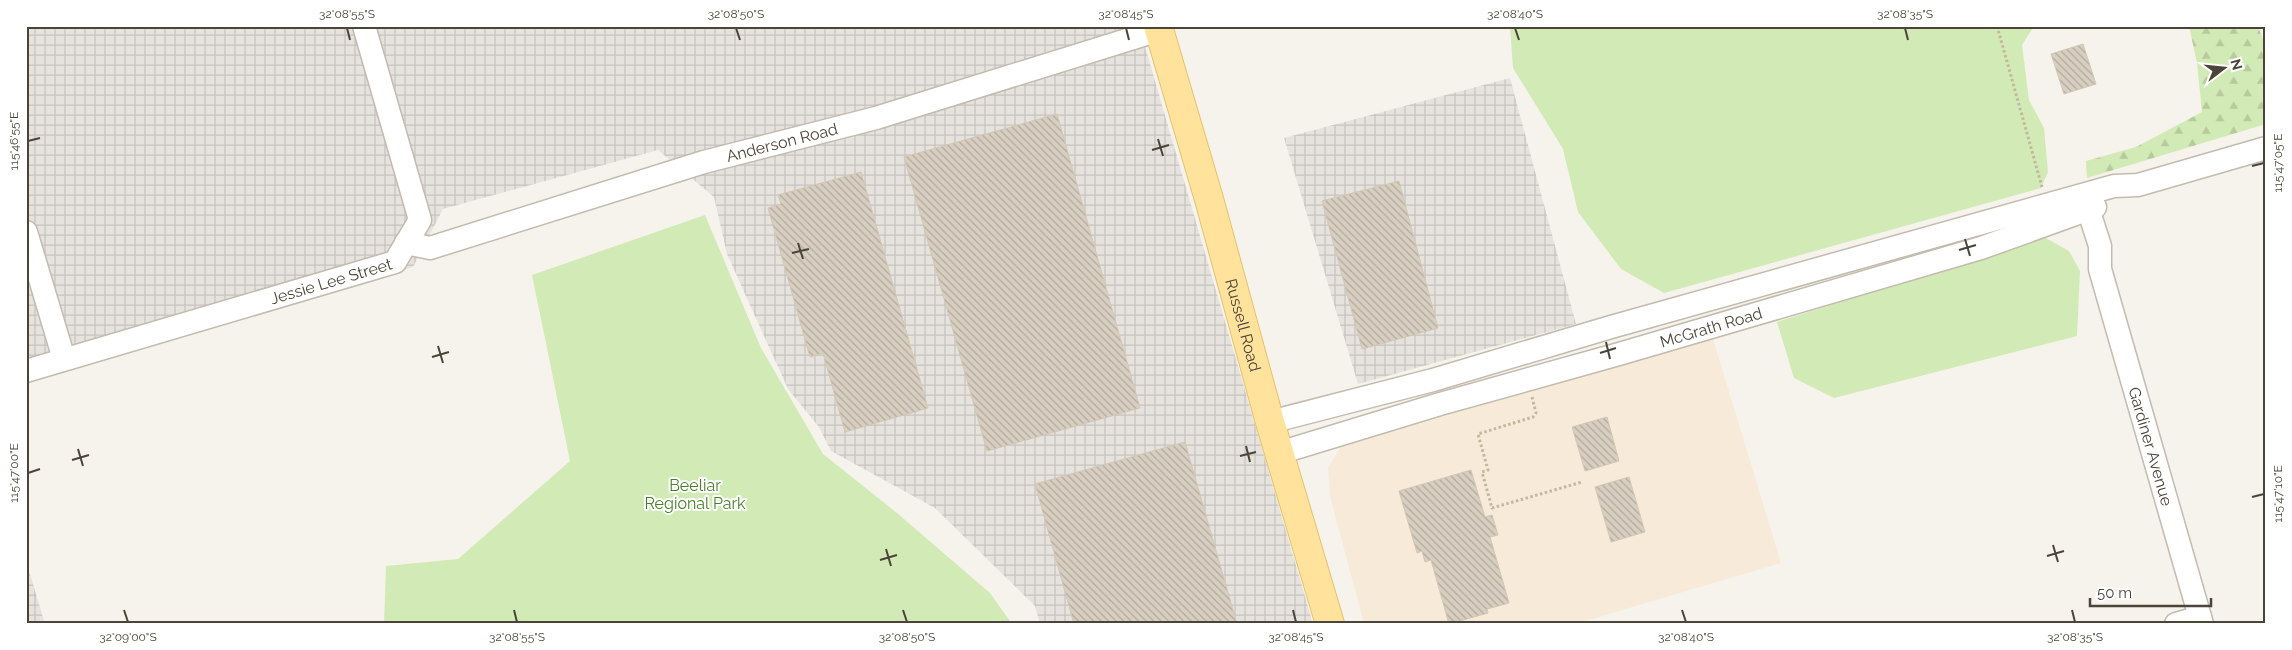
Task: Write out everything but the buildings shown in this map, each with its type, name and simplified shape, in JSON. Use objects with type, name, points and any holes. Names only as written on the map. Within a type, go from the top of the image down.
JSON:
[{"type":"main road","name":"Russell Road","points":[[1158,28],[1209,199],[1270,422],[1330,624]]},
{"type":"street","name":"Jessie Lee Street","points":[[26,371],[395,262],[420,220],[364,26]]},
{"type":"street","name":"Anderson Road","points":[[406,243],[430,248],[704,162],[876,118],[1158,28]]},
{"type":"street","name":"McGrath Road","points":[[1279,453],[1440,404],[1982,248],[2078,205],[2114,186],[2138,185],[2266,148]]},
{"type":"street","name":"McGrath Road","points":[[1270,422],[1433,380],[1611,327],[2078,205]]},
{"type":"street","name":"Gardiner Avenue","points":[[2078,205],[2100,246],[2100,269],[2200,620]]},
{"type":"street","points":[[26,232],[64,359]]},
{"type":"street","points":[[2176,624],[2200,620]]},
{"type":"path","points":[[1997,26],[2043,190]]},
{"type":"path","points":[[1529,393],[1532,397],[1536,413],[1534,417],[1478,434],[1488,470],[1482,472],[1492,508],[1582,482]]},
{"type":"shaded area","points":[[26,26],[1139,26],[1313,624],[1040,624],[1035,606],[935,508],[831,451],[819,427],[788,389],[727,254],[714,197],[658,150],[443,209],[413,267],[26,383]]},
{"type":"shaded area","points":[[1510,78],[1576,324],[1358,384],[1284,138]]},
{"type":"shaded area","points":[[1713,339],[1781,563],[1575,624],[1364,624],[1330,496],[1328,467],[1341,447]]},
{"type":"shaded area","points":[[26,561],[45,624],[26,624]]},
{"type":"green space","points":[[1510,26],[2034,26],[2022,45],[2029,100],[2044,128],[2048,172],[2041,188],[1664,293],[1621,269],[1578,212],[1563,149],[1513,68]]},
{"type":"green space","points":[[2189,26],[2258,26],[2266,47],[2266,124],[2087,178],[2086,161],[2136,147],[2202,112],[2197,63]]},
{"type":"green space","name":"Beeliar Regional Park","points":[[705,215],[761,348],[823,454],[897,513],[990,593],[1012,624],[384,624],[386,566],[458,559],[570,461],[532,275]]},
{"type":"green space","points":[[2044,237],[2069,251],[2080,271],[2077,336],[1834,398],[1794,378],[1777,322]]}]
